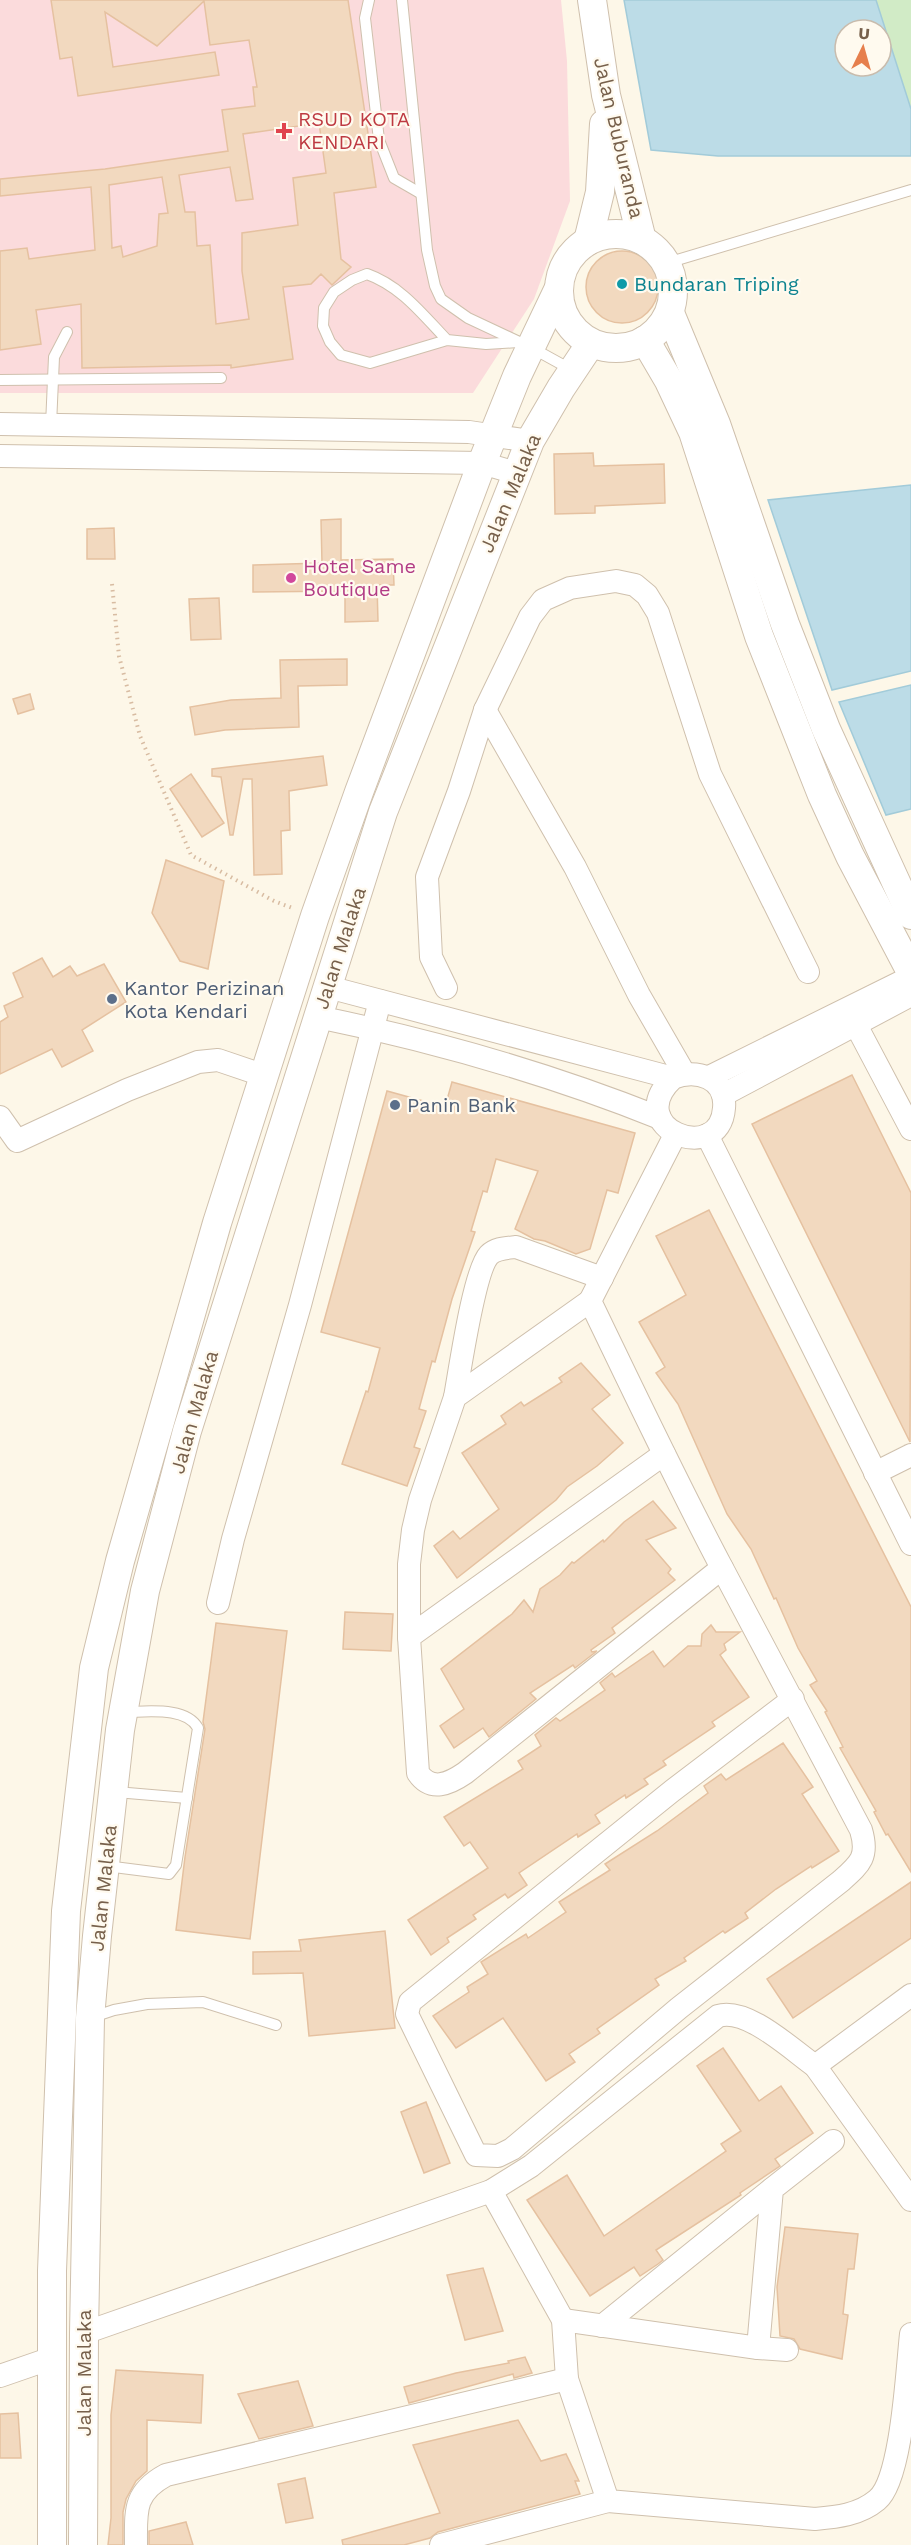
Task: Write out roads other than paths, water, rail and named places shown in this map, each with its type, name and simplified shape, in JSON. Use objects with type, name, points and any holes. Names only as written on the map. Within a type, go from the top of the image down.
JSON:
[{"type":"street","name":"Jalan Buburanda","points":[[592,0],[606,95],[642,240]]},
{"type":"street","points":[[588,241],[600,192],[606,95]]},
{"type":"street","points":[[624,234],[642,240],[656,250],[666,263],[672,279],[674,296],[670,313],[660,328],[645,340],[628,347],[609,348],[591,343],[577,334],[567,321],[560,307],[558,290],[560,275],[576,250],[588,241],[606,235],[624,234]]},
{"type":"street","name":"Jalan Malaka","points":[[52,2545],[52,2271],[66,1911],[94,1668],[120,1561],[217,1223],[315,916],[482,463],[482,434],[517,376],[525,345],[558,290]]},
{"type":"street","points":[[670,313],[712,415],[785,624],[826,729],[911,915]]},
{"type":"street","points":[[645,340],[669,381],[693,432],[759,636],[822,795],[906,986],[865,1013],[723,1095]]},
{"type":"street","name":"Jalan Malaka","points":[[83,2545],[102,2014],[115,1867],[134,1712],[145,1591],[187,1431],[327,1019],[356,995],[383,813],[530,441],[591,343]]},
{"type":"street","points":[[0,424],[482,434],[530,441]]},
{"type":"street","name":"Jalan Malaka","points":[[0,456],[482,463]]},
{"type":"street","points":[[482,463],[516,473]]},
{"type":"street","points":[[446,988],[431,957],[426,878],[459,791],[485,710],[530,617],[543,600],[570,588],[616,581],[635,585],[647,595],[658,612],[710,774],[808,972]]},
{"type":"street","points":[[485,710],[575,867],[679,1075]]},
{"type":"street","points":[[218,1603],[233,1539],[300,1305],[366,1028],[356,995]]},
{"type":"street","points":[[327,1019],[485,1058],[562,1082],[667,1126],[691,1139],[708,1135],[717,1128],[722,1118],[723,1095],[718,1085],[709,1077],[697,1073],[679,1075],[569,1051],[356,995]]},
{"type":"street","points":[[709,1077],[865,1013]]},
{"type":"street","points":[[865,1013],[911,1129]]},
{"type":"street","points":[[562,1082],[569,1051]]},
{"type":"street","points":[[0,1117],[8,1144],[127,1089],[198,1062],[227,1063],[265,1076]]},
{"type":"street","points":[[455,1397],[590,1301],[667,1126],[658,1107],[659,1096],[664,1086],[679,1075]]},
{"type":"street","points":[[708,1135],[911,1544]]},
{"type":"street","points":[[602,1278],[516,1247],[502,1248],[490,1253],[484,1262],[477,1282],[455,1397],[420,1500],[413,1530],[409,1564],[409,1637],[418,1773],[429,1783],[441,1785],[452,1782],[722,1568]]},
{"type":"street","points":[[590,1301],[663,1454],[793,1699],[861,1830],[866,1845],[858,1866],[679,2008],[512,2149],[492,2158],[476,2155],[472,2151],[407,2014],[410,2002],[672,1791],[793,1699]]},
{"type":"street","points":[[409,1637],[663,1454]]},
{"type":"street","points":[[875,1473],[911,1455]]},
{"type":"street","points":[[815,2066],[911,1995]]},
{"type":"street","points":[[91,2330],[491,2191],[531,2166],[718,2016],[732,2014],[755,2023],[815,2066],[911,2200]]},
{"type":"street","points":[[602,2326],[833,2141]]},
{"type":"street","points":[[758,2348],[772,2189]]},
{"type":"street","points":[[491,2191],[563,2320],[567,2379],[608,2501]]},
{"type":"street","points":[[563,2320],[758,2348],[787,2350]]},
{"type":"street","points":[[441,2545],[608,2501],[815,2519],[842,2516],[862,2510],[878,2499],[887,2489],[891,2477],[896,2457],[911,2334]]},
{"type":"street","points":[[0,2376],[52,2358]]},
{"type":"street","points":[[136,2545],[136,2510],[141,2496],[151,2483],[166,2475],[567,2379]]},
{"type":"lane","points":[[369,0],[365,18],[379,140],[394,178],[420,193]]},
{"type":"lane","points":[[402,0],[427,250],[435,286],[441,299],[468,318],[573,370]]},
{"type":"lane","points":[[666,263],[911,190]]},
{"type":"lane","points":[[447,340],[403,295],[367,274],[352,280],[334,292],[324,308],[323,326],[330,342],[341,355],[370,363],[447,340],[525,345]]},
{"type":"lane","points":[[51,425],[54,357],[67,332]]},
{"type":"lane","points":[[0,380],[221,378]]},
{"type":"lane","points":[[115,1867],[170,1874],[176,1865],[198,1728],[195,1722],[178,1714],[134,1712]]},
{"type":"lane","points":[[123,1792],[187,1798]]},
{"type":"lane","points":[[102,2014],[147,2004],[203,2002],[276,2025]]},
{"type":"water","points":[[624,0],[876,0],[882,18],[833,18],[833,78],[893,78],[893,53],[911,109],[911,156],[718,156],[651,150]]},
{"type":"water","points":[[911,485],[911,671],[832,690],[768,500]]},
{"type":"water","points":[[911,685],[911,809],[886,815],[839,702]]},
{"type":"place","name":"RSUD KOTA KENDARI","points":[[284,131]]},
{"type":"place","name":"Bundaran Triping","points":[[622,284]]},
{"type":"place","name":"Hotel Same Boutique","points":[[291,578]]},
{"type":"place","name":"Kantor Perizinan Kota Kendari","points":[[112,999]]},
{"type":"place","name":"Panin Bank","points":[[395,1105]]}]
